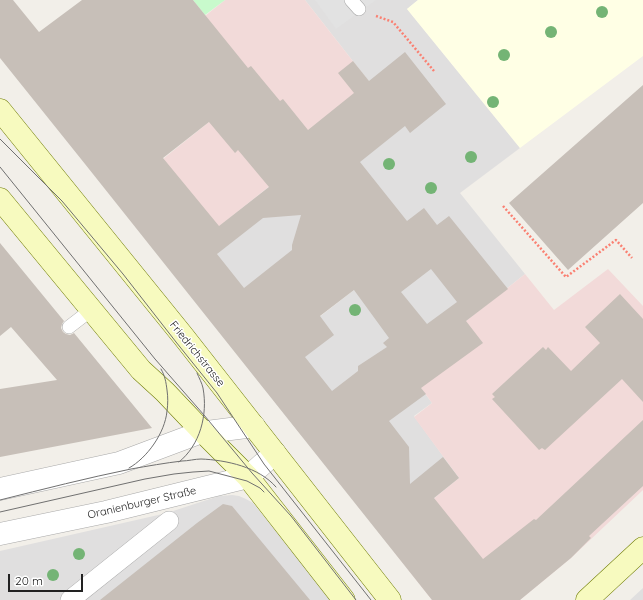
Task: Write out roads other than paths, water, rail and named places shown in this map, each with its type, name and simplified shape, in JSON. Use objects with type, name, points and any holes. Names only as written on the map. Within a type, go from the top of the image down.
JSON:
[{"type":"main road","name":"Friedrichstrasse","points":[[0,110],[183,336],[390,600]]},
{"type":"main road","points":[[0,199],[141,370],[165,392],[248,477],[344,600]]},
{"type":"main road","points":[[588,599],[643,548]]},
{"type":"street","points":[[0,489],[119,463],[203,432],[254,426]]},
{"type":"street","name":"Oranienburger Straße","points":[[0,534],[106,512],[248,477],[275,453]]},
{"type":"street","points":[[70,600],[169,522]]},
{"type":"lane","points":[[69,327],[91,310]]},
{"type":"tram line","points":[[0,139],[62,201],[123,274],[217,393],[264,464],[371,600]]},
{"type":"tram line","points":[[0,167],[155,359],[252,473],[291,516],[356,600]]},
{"type":"tram line","points":[[129,468],[136,464],[154,444],[166,419],[168,406],[167,393],[165,379],[161,369]]},
{"type":"tram line","points":[[179,462],[192,447],[201,429],[204,398],[203,388],[197,373]]},
{"type":"tram line","points":[[0,500],[131,469],[199,459],[221,461],[242,466],[261,474],[276,487]]},
{"type":"tram line","points":[[0,512],[145,479],[193,472],[209,471],[247,481],[264,492]]}]
